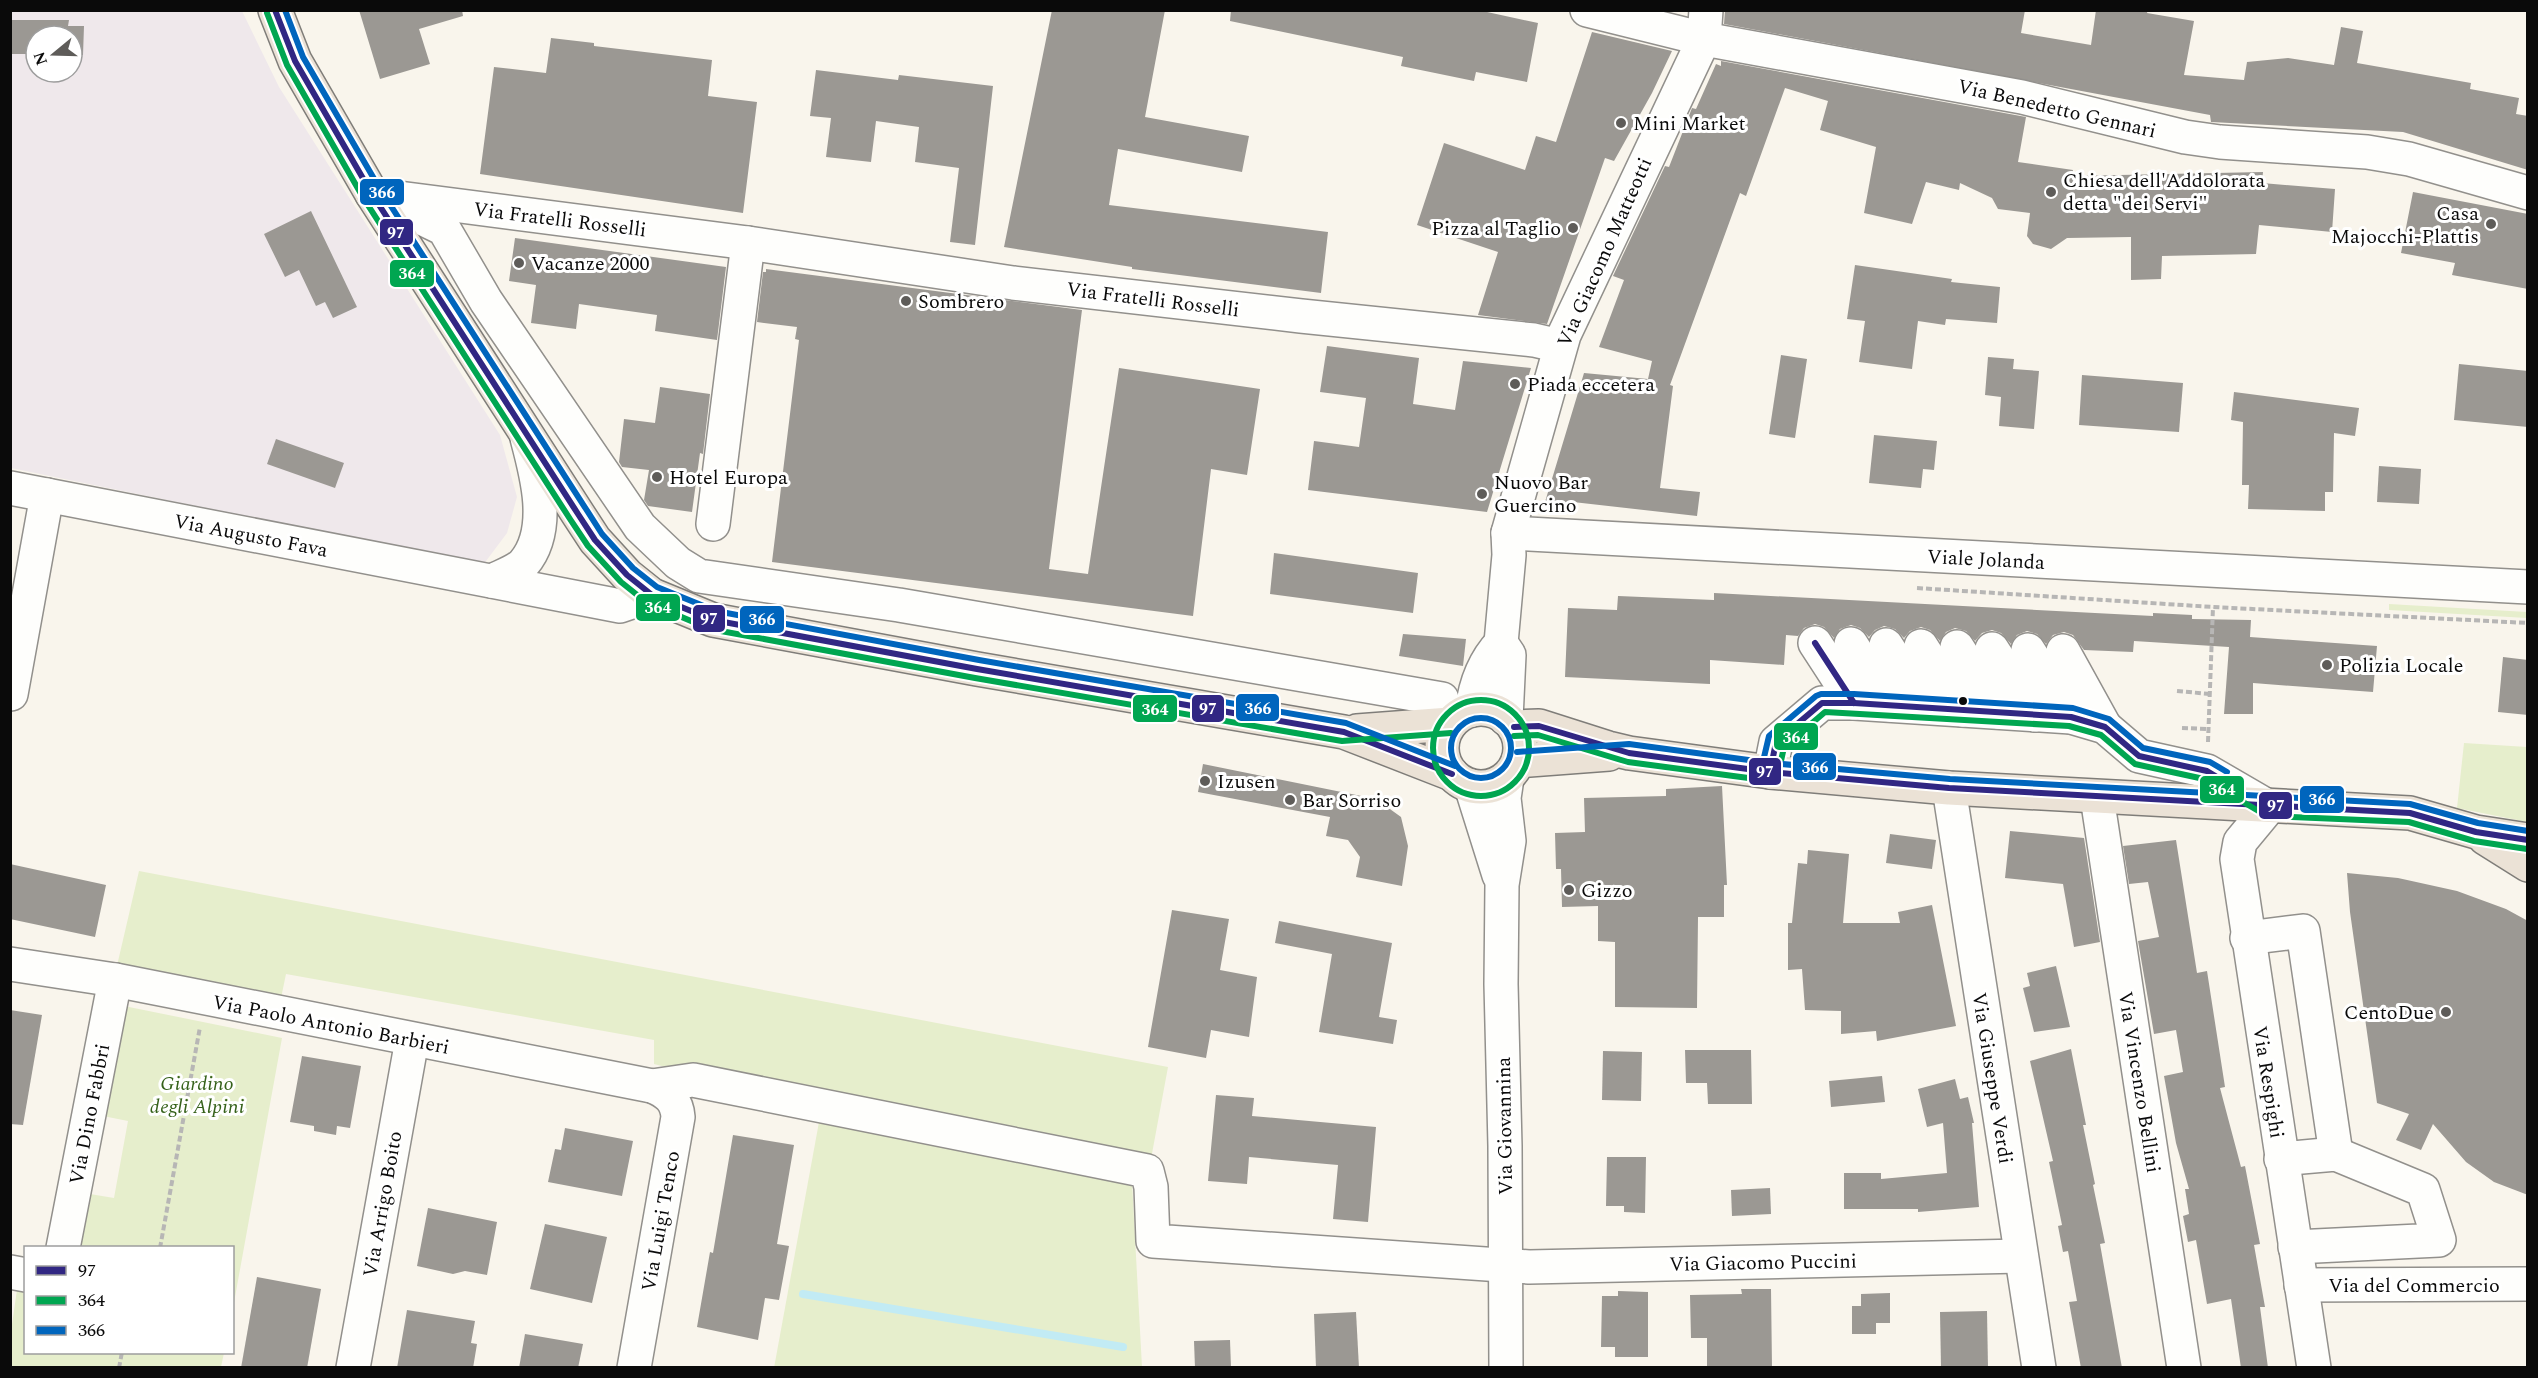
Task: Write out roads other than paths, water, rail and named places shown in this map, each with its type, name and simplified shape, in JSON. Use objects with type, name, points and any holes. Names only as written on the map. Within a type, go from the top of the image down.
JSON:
[{"type":"main road","points":[[275,10],[295,61],[372,194],[526,433],[595,540],[627,575],[652,595],[713,620],[977,669],[1344,732],[1461,780],[1489,786],[1512,769],[1629,753]]},
{"type":"main road","points":[[1344,732],[1455,711],[1485,709],[1497,712],[1510,723],[1519,738],[1512,769]]},
{"type":"main road","points":[[1455,711],[1445,733],[1443,754],[1461,780]]},
{"type":"main road","points":[[1510,723],[1539,726],[1629,753],[1770,772],[1949,788],[2410,813],[2476,832],[2528,840]]},
{"type":"main road","points":[[2476,832],[2528,865]]},
{"type":"street","name":"Via Benedetto Gennari","points":[[1587,10],[1705,25],[2185,137],[2220,142],[2367,152],[2409,159],[2528,194]]},
{"type":"street","name":"Via Giacomo Matteotti","points":[[1455,711],[1474,694],[1489,656],[1501,643],[1509,555],[1508,533],[1560,346],[1705,25]]},
{"type":"street","name":"Via Fratelli Rosselli","points":[[372,194],[748,243],[1013,283],[1533,340],[1560,346]]},
{"type":"street","points":[[372,194],[444,229],[486,302],[640,527],[678,563],[699,576],[899,605],[1455,711]]},
{"type":"street","points":[[713,524],[748,243]]},
{"type":"street","points":[[492,581],[523,564],[536,543],[540,513],[536,471],[526,433]]},
{"type":"street","name":"Via Augusto Fava","points":[[10,488],[620,606],[652,595]]},
{"type":"street","points":[[11,694],[47,495]]},
{"type":"street","name":"Viale Jolanda","points":[[1508,533],[2528,587]]},
{"type":"street","name":"Via Giacomo Matteotti","points":[[1501,643],[1509,655],[1510,723]]},
{"type":"street","points":[[1815,643],[1854,703]]},
{"type":"street","points":[[1851,644],[1890,705]]},
{"type":"street","points":[[1886,645],[1926,707]]},
{"type":"street","points":[[1921,646],[1962,710]]},
{"type":"street","points":[[1957,647],[1999,712]]},
{"type":"street","points":[[1992,649],[2035,715]]},
{"type":"street","points":[[2028,650],[2071,717]]},
{"type":"street","points":[[2063,651],[2105,727],[2139,756],[2206,771],[2269,807]]},
{"type":"street","points":[[1770,772],[1776,742],[1822,704],[1854,703],[2071,717],[2105,727]]},
{"type":"street","name":"Via Giovannina","points":[[1506,1368],[1501,984],[1502,885],[1509,841],[1504,798],[1512,769]]},
{"type":"street","name":"Via Giovannina","points":[[1461,780],[1502,885]]},
{"type":"street","name":"Via Giuseppe Verdi","points":[[1949,788],[2039,1368]]},
{"type":"street","name":"Via Vincenzo Bellini","points":[[2097,797],[2184,1368]]},
{"type":"street","name":"Via Respighi","points":[[2269,807],[2240,842],[2237,851],[2247,938],[2314,1368]]},
{"type":"street","points":[[2247,938],[2303,931],[2336,1154]]},
{"type":"street","name":"Via Paolo Antonio Barbieri","points":[[10,964],[115,980],[652,1086]]},
{"type":"street","name":"Via Dino Fabbri","points":[[63,1246],[115,980]]},
{"type":"street","name":"Via Arrigo Boito","points":[[353,1368],[412,1040]]},
{"type":"street","name":"Via Giacomo Puccini","points":[[652,1086],[693,1080],[1147,1171],[1151,1187],[1152,1241],[1506,1266],[2021,1256]]},
{"type":"street","name":"Via Luigi Tenco","points":[[634,1368],[678,1117],[675,1101],[652,1086]]},
{"type":"street","points":[[2281,1159],[2336,1154],[2423,1190],[2439,1240],[2295,1247]]},
{"type":"street","name":"Via del Commercio","points":[[2301,1285],[2528,1284]]},
{"type":"waterway","points":[[803,1294],[1123,1347]]},
{"type":"place","name":"Mini Market","points":[[1621,123]]},
{"type":"place","name":"Chiesa dell'Addolorata detta \"dei Servi\"","points":[[2051,192]]},
{"type":"place","name":"Casa Majocchi-Plattis","points":[[2491,224]]},
{"type":"place","name":"Pizza al Taglio","points":[[1573,228]]},
{"type":"place","name":"Vacanze 2000","points":[[519,263]]},
{"type":"place","name":"Sombrero","points":[[906,301]]},
{"type":"place","name":"Piada eccetera","points":[[1515,384]]},
{"type":"place","name":"Hotel Europa","points":[[657,477]]},
{"type":"place","name":"Nuovo Bar Guercino","points":[[1482,494]]},
{"type":"place","name":"Polizia Locale","points":[[2327,665]]},
{"type":"place","name":"Izusen","points":[[1205,781]]},
{"type":"place","name":"Bar Sorriso","points":[[1290,800]]},
{"type":"place","name":"Gizzo","points":[[1569,890]]},
{"type":"place","name":"CentoDue","points":[[2446,1012]]},
{"type":"park label","name":"Giardino degli Alpini","points":[[197,1094]]}]
